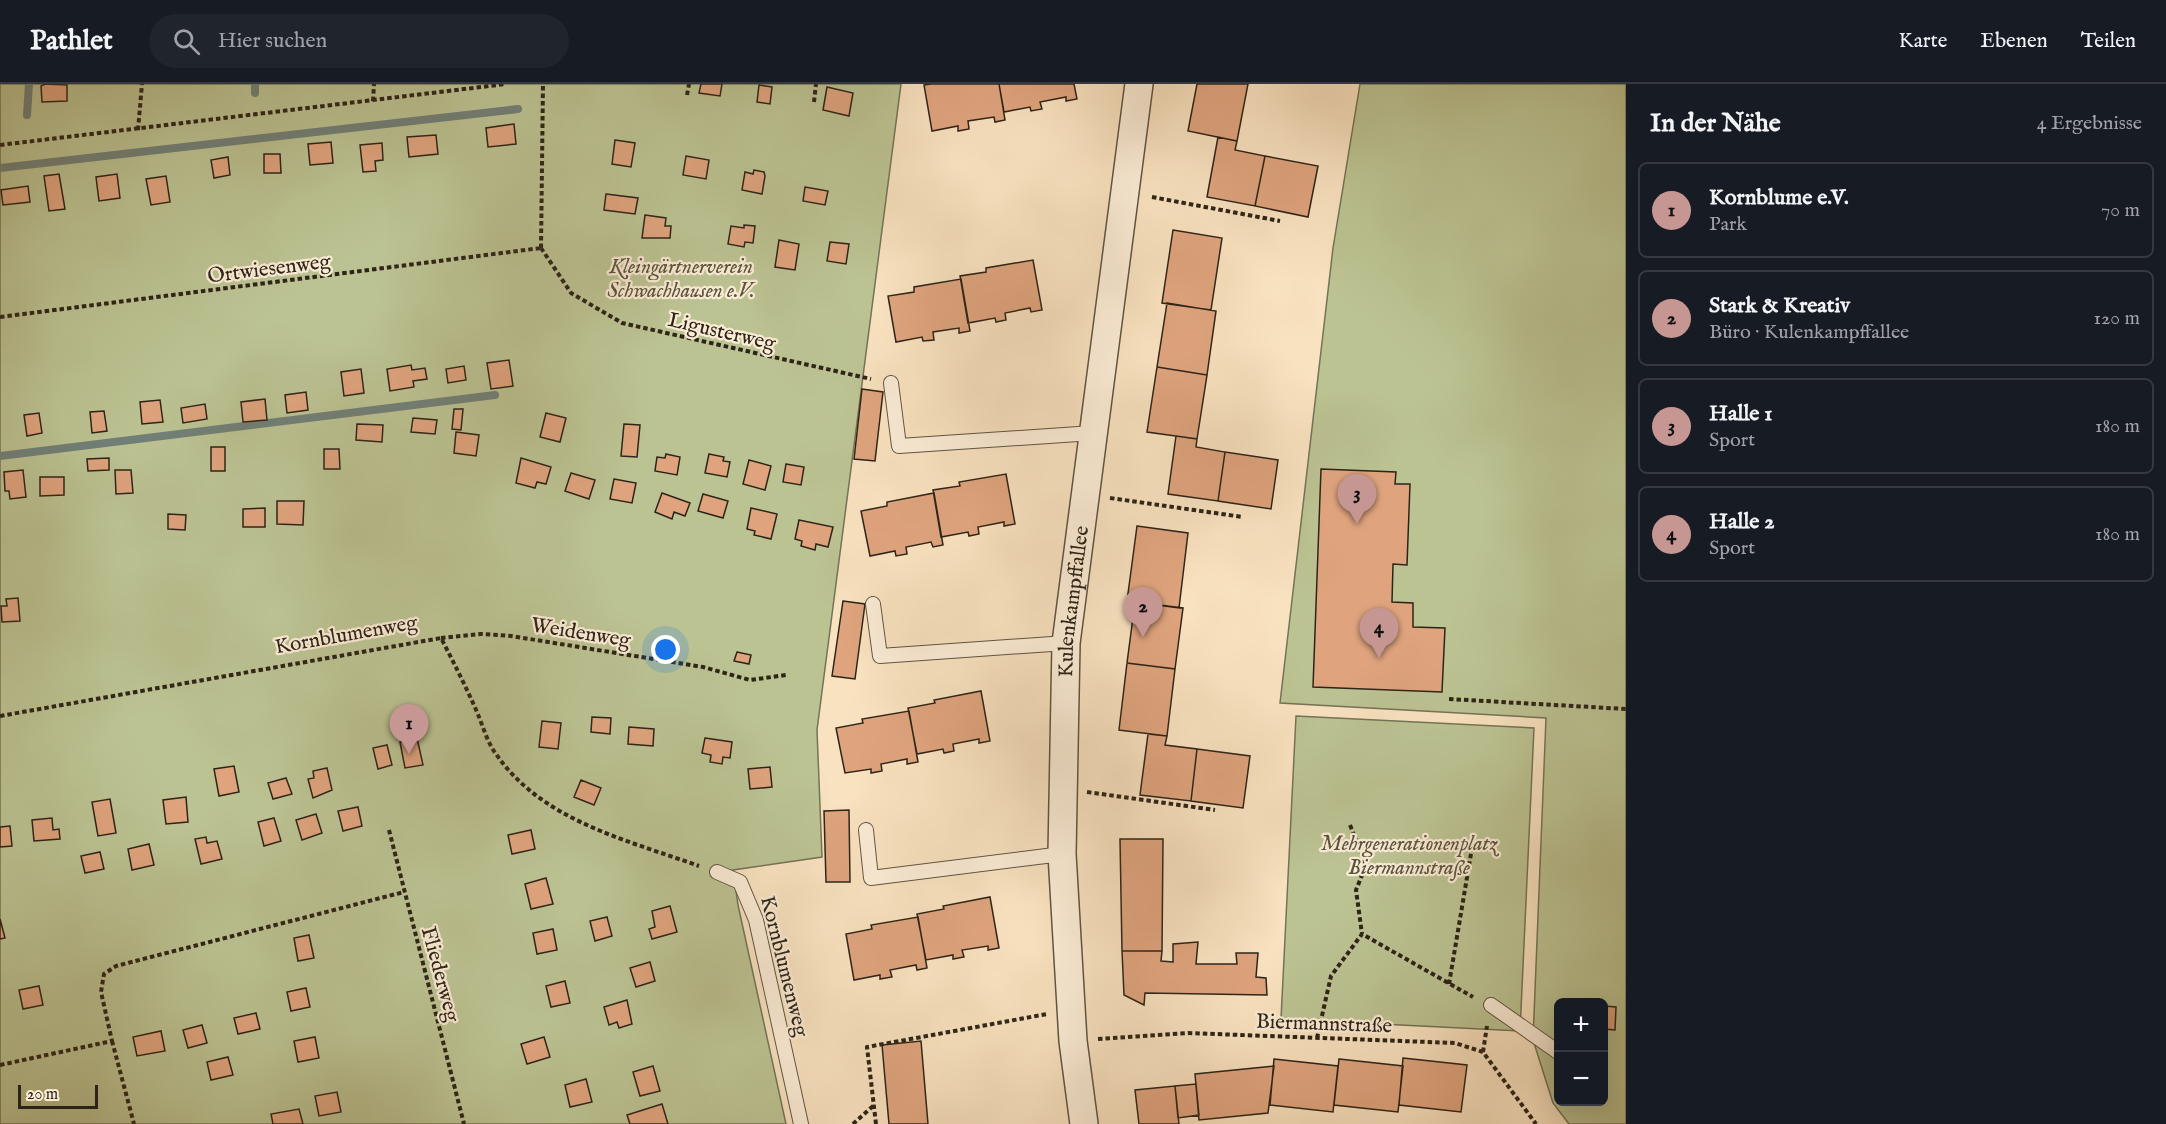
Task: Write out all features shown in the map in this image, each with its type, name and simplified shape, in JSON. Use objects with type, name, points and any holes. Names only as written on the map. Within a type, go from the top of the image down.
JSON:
[{"type":"street","name":"Kulenkampffallee","points":[[1084,1124],[1071,1010],[1062,854],[1066,643],[1139,84]]},
{"type":"lane","points":[[891,383],[899,446],[1093,433]]},
{"type":"lane","points":[[873,604],[880,656],[1066,643]]},
{"type":"lane","points":[[866,830],[871,878],[1062,854]]},
{"type":"lane","name":"Kornblumenweg","points":[[717,872],[740,882],[756,920],[801,1124]]},
{"type":"lane","points":[[1491,1005],[1557,1052]]},
{"type":"path","points":[[138,130],[142,84]]},
{"type":"path","points":[[373,101],[374,84]]},
{"type":"path","points":[[0,145],[506,84]]},
{"type":"path","points":[[541,248],[543,84]]},
{"type":"path","points":[[687,95],[689,84]]},
{"type":"path","points":[[814,102],[816,84]]},
{"type":"path","points":[[1125,191],[1280,221]]},
{"type":"path","name":"Ortwiesenweg","points":[[0,317],[541,248]]},
{"type":"path","name":"Ligusterweg","points":[[541,248],[571,293],[622,323],[854,376]]},
{"type":"path","points":[[1085,495],[1243,517]]},
{"type":"path","name":"Weidenweg","points":[[441,638],[481,634],[511,636],[703,667],[750,680],[786,675]]},
{"type":"path","name":"Kornblumenweg","points":[[0,716],[441,638],[495,752],[512,774],[533,793],[566,816],[605,834],[717,872]]},
{"type":"path","points":[[1449,699],[1626,709]]},
{"type":"path","points":[[1063,789],[1215,810]]},
{"type":"path","points":[[1317,1038],[1331,976],[1362,934],[1356,890],[1366,865],[1350,825]]},
{"type":"path","name":"Fliederweg","points":[[389,830],[464,1124]]},
{"type":"path","points":[[1449,984],[1473,842]]},
{"type":"path","points":[[134,1124],[101,992],[104,974],[116,966],[404,892]]},
{"type":"path","points":[[1362,934],[1449,984],[1491,1005]]},
{"type":"path","points":[[876,1124],[867,1047],[1071,1010]]},
{"type":"path","name":"Biermannstraße","points":[[1074,1041],[1188,1033],[1455,1043],[1484,1052],[1536,1124]]},
{"type":"path","points":[[0,1065],[112,1041]]},
{"type":"path","points":[[853,1124],[874,1105]]},
{"type":"green space","name":"Kleingärtnerverein Schwachhausen e.V.","points":[[0,84],[901,84],[817,730],[822,857],[733,870],[738,905],[786,1124],[0,1124]]},
{"type":"green space","points":[[1360,84],[1626,84],[1626,1124],[1569,1124],[1555,1106],[1608,1106],[1608,998],[1554,998],[1554,1104],[1533,1040],[1546,718],[1280,703],[1333,248]]},
{"type":"green space","name":"Mehrgenerationenplatz Biermannstraße","points":[[1296,716],[1534,728],[1520,1031],[1281,1019]]},
{"type":"building","points":[[45,84],[67,85],[67,101],[42,102],[41,86]]},
{"type":"building","points":[[701,84],[722,84],[720,96],[699,93]]},
{"type":"building","points":[[999,84],[1005,120],[995,122],[994,117],[968,121],[969,129],[958,131],[958,126],[932,131],[924,85]]},
{"type":"building","points":[[999,84],[1074,84],[1077,99],[1066,101],[1066,97],[1040,102],[1042,109],[1031,111],[1030,107],[1004,112]]},
{"type":"building","points":[[1197,84],[1248,84],[1237,141],[1188,131]]},
{"type":"building","points":[[759,85],[772,87],[770,104],[757,102]]},
{"type":"building","points":[[827,87],[853,93],[849,116],[823,110]]},
{"type":"building","points":[[514,124],[516,144],[488,147],[486,128]]},
{"type":"building","points":[[436,135],[438,154],[409,157],[407,137]]},
{"type":"building","points":[[1218,137],[1237,141],[1235,150],[1265,156],[1255,206],[1207,197]]},
{"type":"building","points":[[615,140],[635,143],[631,167],[612,164]]},
{"type":"building","points":[[331,142],[333,163],[310,165],[308,144]]},
{"type":"building","points":[[382,143],[383,160],[375,161],[376,171],[363,172],[360,145]]},
{"type":"building","points":[[264,154],[280,154],[281,173],[264,173]]},
{"type":"building","points":[[686,156],[709,160],[706,179],[683,175]]},
{"type":"building","points":[[1265,156],[1318,166],[1308,217],[1255,206]]},
{"type":"building","points":[[228,157],[230,175],[214,178],[211,160]]},
{"type":"building","points":[[754,170],[764,172],[762,194],[742,190],[745,172],[753,174]]},
{"type":"building","points":[[59,174],[65,209],[49,211],[44,176]]},
{"type":"building","points":[[117,174],[120,198],[99,201],[96,177]]},
{"type":"building","points":[[166,176],[170,202],[151,205],[146,179]]},
{"type":"building","points":[[28,186],[30,202],[3,205],[1,190]]},
{"type":"building","points":[[805,187],[828,191],[825,205],[803,201]]},
{"type":"building","points":[[606,194],[638,198],[635,214],[604,210]]},
{"type":"building","points":[[645,215],[666,218],[665,226],[671,226],[670,238],[642,238]]},
{"type":"building","points":[[744,225],[755,226],[753,243],[745,242],[744,247],[728,244],[731,226],[744,228]]},
{"type":"building","points":[[1173,230],[1222,238],[1211,310],[1162,303]]},
{"type":"building","points":[[779,240],[799,244],[795,270],[775,267]]},
{"type":"building","points":[[830,242],[849,244],[846,264],[827,261]]},
{"type":"building","points":[[1033,260],[1042,310],[1031,312],[1030,308],[1005,313],[1006,320],[996,322],[995,318],[968,323],[960,276],[986,272],[986,268]]},
{"type":"building","points":[[961,279],[970,331],[959,333],[959,328],[933,332],[934,340],[923,341],[922,337],[896,342],[888,296],[914,292],[914,287]]},
{"type":"building","points":[[1167,303],[1216,311],[1207,375],[1157,367]]},
{"type":"building","points":[[509,360],[513,386],[491,389],[487,363]]},
{"type":"building","points":[[411,365],[412,370],[425,368],[427,379],[413,381],[414,387],[390,391],[387,369]]},
{"type":"building","points":[[464,366],[466,380],[448,383],[446,369]]},
{"type":"building","points":[[1157,367],[1207,375],[1197,439],[1147,432]]},
{"type":"building","points":[[361,369],[364,393],[344,396],[341,372]]},
{"type":"building","points":[[862,389],[883,392],[875,461],[854,459]]},
{"type":"building","points":[[306,392],[308,410],[287,413],[285,395]]},
{"type":"building","points":[[265,399],[267,420],[243,422],[241,402]]},
{"type":"building","points":[[160,400],[163,422],[142,424],[140,402]]},
{"type":"building","points":[[205,404],[207,419],[183,423],[181,408]]},
{"type":"building","points":[[454,409],[463,409],[461,430],[452,429]]},
{"type":"building","points":[[104,411],[107,431],[92,433],[90,412]]},
{"type":"building","points":[[39,413],[42,433],[27,436],[24,415]]},
{"type":"building","points":[[546,413],[566,418],[560,442],[540,437]]},
{"type":"building","points":[[413,418],[437,420],[435,434],[411,432]]},
{"type":"building","points":[[357,424],[383,425],[382,442],[356,440]]},
{"type":"building","points":[[624,424],[640,425],[637,457],[621,456]]},
{"type":"building","points":[[456,432],[479,435],[476,456],[454,453]]},
{"type":"building","points":[[1176,436],[1197,439],[1196,447],[1225,452],[1218,501],[1168,494]]},
{"type":"building","points":[[211,447],[225,447],[225,471],[211,471]]},
{"type":"building","points":[[324,449],[339,449],[340,469],[324,469]]},
{"type":"building","points":[[1225,452],[1278,460],[1271,509],[1218,501]]},
{"type":"building","points":[[666,454],[680,457],[677,475],[655,471],[657,457],[665,458]]},
{"type":"building","points":[[709,454],[724,457],[723,461],[730,462],[727,477],[705,473]]},
{"type":"building","points":[[109,458],[109,470],[88,471],[87,459]]},
{"type":"building","points":[[521,458],[551,467],[546,484],[537,482],[535,488],[516,483]]},
{"type":"building","points":[[749,460],[771,466],[765,490],[743,484]]},
{"type":"building","points":[[786,464],[804,467],[801,485],[783,482]]},
{"type":"building","points":[[1321,469],[1396,472],[1395,484],[1410,484],[1407,565],[1393,564],[1392,602],[1413,603],[1413,627],[1445,628],[1442,692],[1313,687]]},
{"type":"building","points":[[23,470],[26,497],[10,499],[9,491],[5,491],[4,472]]},
{"type":"building","points":[[115,470],[131,470],[133,493],[116,494]]},
{"type":"building","points":[[571,473],[595,480],[589,499],[565,491]]},
{"type":"building","points":[[1006,474],[1015,524],[1004,526],[1004,522],[978,527],[979,534],[969,536],[968,532],[941,537],[933,490],[960,486],[959,482]]},
{"type":"building","points":[[40,477],[64,477],[64,495],[40,496]]},
{"type":"building","points":[[614,479],[636,483],[632,503],[610,499]]},
{"type":"building","points":[[662,493],[690,503],[685,516],[674,512],[672,519],[655,512]]},
{"type":"building","points":[[934,493],[943,545],[933,547],[931,542],[906,547],[907,554],[896,556],[895,551],[870,556],[861,511],[887,506],[887,502]]},
{"type":"building","points":[[703,494],[728,501],[723,518],[698,511]]},
{"type":"building","points":[[277,501],[304,501],[303,525],[277,524]]},
{"type":"building","points":[[265,508],[265,527],[243,527],[243,509]]},
{"type":"building","points":[[751,508],[777,514],[771,539],[754,535],[755,531],[747,529]]},
{"type":"building","points":[[168,514],[186,515],[185,530],[168,529]]},
{"type":"building","points":[[799,520],[833,527],[828,547],[816,544],[815,550],[801,546],[802,541],[795,539]]},
{"type":"building","points":[[1137,526],[1188,533],[1179,608],[1127,601]]},
{"type":"building","points":[[18,598],[20,621],[2,622],[1,606],[7,606],[6,599]]},
{"type":"building","points":[[843,601],[865,604],[855,679],[832,676]]},
{"type":"building","points":[[1135,602],[1183,608],[1175,669],[1127,663]]},
{"type":"building","points":[[737,652],[751,655],[749,664],[734,661]]},
{"type":"building","points":[[1127,663],[1175,669],[1167,736],[1119,730]]},
{"type":"building","points":[[981,691],[990,741],[979,743],[979,739],[953,744],[954,751],[944,753],[943,749],[917,754],[908,708],[935,703],[934,700]]},
{"type":"building","points":[[909,711],[918,762],[907,764],[907,759],[881,764],[882,771],[871,773],[871,769],[845,773],[836,728],[863,723],[862,719]]},
{"type":"building","points":[[592,717],[611,718],[610,734],[591,732]]},
{"type":"building","points":[[542,721],[561,723],[558,749],[539,747]]},
{"type":"building","points":[[629,727],[654,729],[653,746],[628,744]]},
{"type":"building","points":[[1148,734],[1167,736],[1165,745],[1197,749],[1191,801],[1140,795]]},
{"type":"building","points":[[417,738],[423,765],[405,768],[400,742]]},
{"type":"building","points":[[705,738],[732,742],[730,758],[723,757],[722,764],[710,762],[711,755],[702,753]]},
{"type":"building","points":[[387,745],[392,765],[378,769],[373,748]]},
{"type":"building","points":[[1197,749],[1250,756],[1243,808],[1191,801]]},
{"type":"building","points":[[234,766],[239,792],[219,796],[214,769]]},
{"type":"building","points":[[770,767],[772,787],[750,789],[748,769]]},
{"type":"building","points":[[327,768],[332,790],[313,798],[308,779],[314,778],[313,771]]},
{"type":"building","points":[[286,778],[292,794],[273,799],[268,783]]},
{"type":"building","points":[[581,780],[601,788],[594,805],[574,797]]},
{"type":"building","points":[[186,797],[188,822],[166,824],[163,800]]},
{"type":"building","points":[[110,799],[116,833],[98,836],[92,802]]},
{"type":"building","points":[[358,807],[362,826],[343,831],[338,811]]},
{"type":"building","points":[[849,810],[850,882],[826,882],[824,811]]},
{"type":"building","points":[[316,814],[322,833],[302,840],[296,820]]},
{"type":"building","points":[[52,818],[53,830],[59,829],[60,839],[34,841],[32,820]]},
{"type":"building","points":[[274,818],[281,841],[264,846],[258,822]]},
{"type":"building","points":[[10,826],[12,846],[0,847],[0,827]]},
{"type":"building","points":[[531,830],[535,849],[512,854],[508,835]]},
{"type":"building","points":[[206,837],[207,843],[217,841],[222,859],[201,864],[195,839]]},
{"type":"building","points":[[1120,839],[1163,839],[1162,951],[1122,951]]},
{"type":"building","points":[[149,844],[154,865],[132,870],[128,849]]},
{"type":"building","points":[[100,852],[104,869],[85,873],[81,856]]},
{"type":"building","points":[[546,878],[553,904],[531,909],[525,884]]},
{"type":"building","points":[[990,897],[999,948],[988,950],[988,946],[962,950],[964,957],[953,959],[953,955],[926,960],[917,914],[944,909],[943,906]]},
{"type":"building","points":[[670,906],[677,932],[652,939],[649,929],[655,927],[652,911]]},
{"type":"building","points":[[607,917],[612,936],[595,941],[590,921]]},
{"type":"building","points":[[918,917],[927,968],[917,970],[916,965],[890,970],[892,977],[880,979],[880,975],[854,980],[846,934],[872,929],[871,925]]},
{"type":"building","points":[[0,919],[5,938],[0,939]]},
{"type":"building","points":[[553,929],[557,950],[537,954],[533,933]]},
{"type":"building","points":[[309,935],[314,958],[298,961],[294,938]]},
{"type":"building","points":[[1198,942],[1196,964],[1237,964],[1236,953],[1258,953],[1256,977],[1266,978],[1267,995],[1145,993],[1144,1005],[1124,995],[1122,951],[1162,951],[1161,961],[1173,962],[1173,944]]},
{"type":"building","points":[[650,962],[655,981],[636,987],[630,968]]},
{"type":"building","points":[[565,981],[570,1003],[551,1007],[546,986]]},
{"type":"building","points":[[39,986],[43,1005],[23,1009],[19,990]]},
{"type":"building","points":[[306,988],[310,1007],[291,1011],[287,992]]},
{"type":"building","points":[[627,1000],[632,1024],[619,1028],[617,1022],[609,1025],[604,1007]]},
{"type":"building","points":[[1608,1006],[1616,1007],[1615,1030],[1608,1029]]},
{"type":"building","points":[[256,1013],[260,1029],[238,1034],[234,1018]]},
{"type":"building","points":[[202,1025],[207,1043],[188,1048],[183,1030]]},
{"type":"building","points":[[161,1031],[165,1051],[137,1056],[133,1037]]},
{"type":"building","points":[[315,1037],[319,1058],[298,1062],[294,1041]]},
{"type":"building","points":[[544,1037],[550,1057],[527,1064],[521,1044]]},
{"type":"building","points":[[921,1041],[928,1124],[889,1124],[882,1045]]},
{"type":"building","points":[[228,1057],[233,1075],[211,1080],[207,1062]]},
{"type":"building","points":[[1403,1058],[1467,1065],[1461,1112],[1399,1105]]},
{"type":"building","points":[[1274,1059],[1338,1066],[1333,1112],[1270,1105]]},
{"type":"building","points":[[1339,1059],[1403,1066],[1398,1112],[1334,1105]]},
{"type":"building","points":[[653,1066],[660,1091],[640,1096],[633,1072]]},
{"type":"building","points":[[1274,1066],[1268,1113],[1199,1120],[1195,1074]]},
{"type":"building","points":[[586,1079],[592,1102],[570,1107],[565,1085]]},
{"type":"building","points":[[1196,1084],[1199,1115],[1178,1118],[1175,1086]]},
{"type":"building","points":[[1175,1086],[1179,1124],[1139,1124],[1135,1090]]},
{"type":"building","points":[[337,1092],[341,1112],[319,1116],[315,1096]]},
{"type":"building","points":[[662,1104],[668,1124],[630,1124],[627,1115]]},
{"type":"building","points":[[299,1109],[303,1124],[273,1124],[271,1114]]},
{"type":"waterway","points":[[27,115],[29,84]]},
{"type":"waterway","points":[[255,84],[255,93]]},
{"type":"waterway","points":[[0,168],[518,109]]},
{"type":"waterway","points":[[0,456],[495,395]]},
{"type":"place","name":"Halle 1","points":[[1357,524]]},
{"type":"place","name":"Stark & Kreativ","points":[[1143,637]]},
{"type":"place","name":"Halle 2","points":[[1379,658]]},
{"type":"place","name":"Kornblume e.V.","points":[[409,754]]}]
